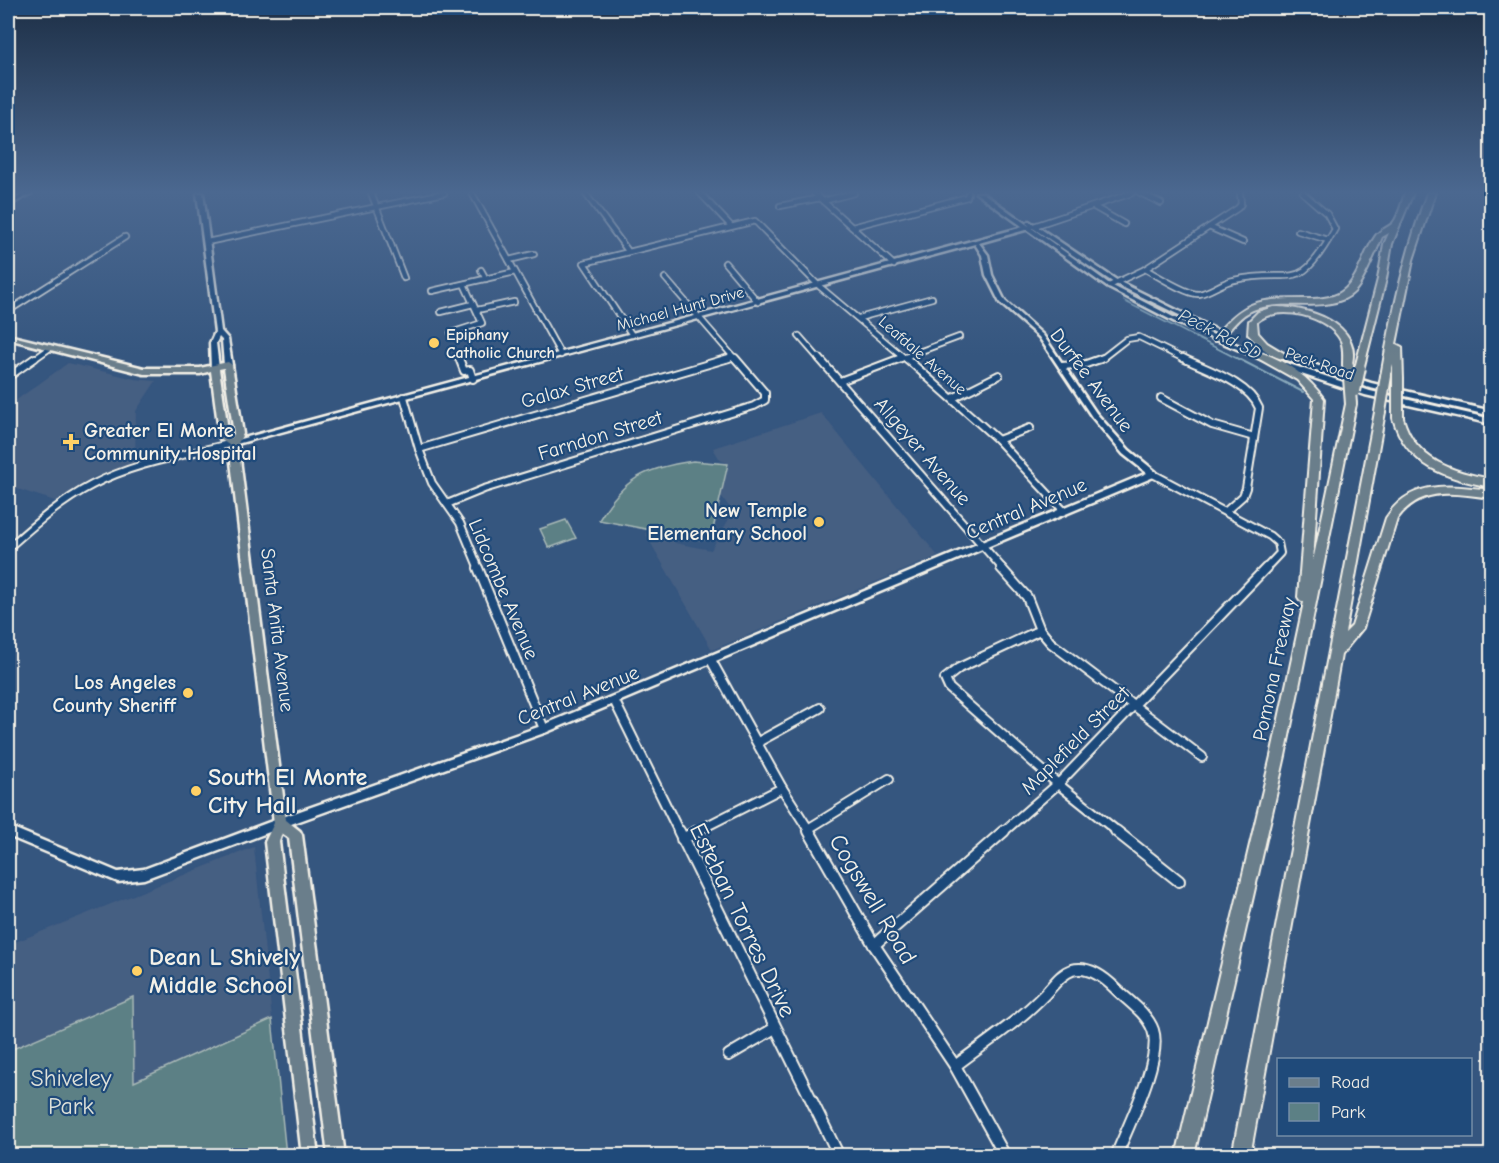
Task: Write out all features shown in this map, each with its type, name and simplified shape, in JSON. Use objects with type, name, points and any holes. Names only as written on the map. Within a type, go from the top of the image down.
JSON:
[{"type":"highway","points":[[1219,336],[1246,310],[1260,304],[1320,302],[1345,294],[1352,289],[1373,247]]},
{"type":"highway","name":"Pomona Freeway","points":[[1185,1155],[1278,756],[1352,404],[1389,247]]},
{"type":"highway","points":[[1240,1155],[1396,316],[1412,247]]},
{"type":"highway","points":[[1284,357],[1264,345],[1253,334],[1253,321],[1264,312],[1282,310],[1298,312],[1320,319],[1334,327],[1347,343],[1352,404]]},
{"type":"highway","points":[[1396,316],[1398,418],[1399,428],[1405,439],[1425,459],[1459,476],[1491,483]]},
{"type":"highway","points":[[1259,355],[1299,376],[1314,390],[1319,399],[1300,647]]},
{"type":"highway","points":[[1335,652],[1357,628],[1385,537],[1398,506],[1410,497],[1426,491],[1491,494]]},
{"type":"main road","points":[[208,247],[218,332],[213,343],[215,368]]},
{"type":"main road","name":"Peck Road","points":[[1060,247],[1153,310],[1219,336],[1369,385],[1491,414]]},
{"type":"main road","points":[[8,337],[144,371],[200,371],[228,365],[225,339],[218,332]]},
{"type":"main road","name":"Peck Road","points":[[1219,336],[1310,375],[1368,393],[1491,422]]},
{"type":"main road","name":"Santa Anita Avenue","points":[[228,365],[239,434],[233,443],[280,823],[272,842],[310,1155]]},
{"type":"main road","name":"Santa Anita Avenue","points":[[215,368],[225,439],[233,443]]},
{"type":"main road","name":"Santa Anita Avenue","points":[[280,823],[295,835],[336,1155]]},
{"type":"street","points":[[8,311],[109,247]]},
{"type":"street","points":[[392,247],[404,278]]},
{"type":"street","points":[[501,247],[561,355]]},
{"type":"street","points":[[625,247],[628,251]]},
{"type":"street","points":[[632,335],[584,263],[643,247]]},
{"type":"street","name":"Leafdale Avenue","points":[[782,247],[819,286],[906,357],[998,440],[1064,511]]},
{"type":"street","points":[[874,247],[894,265]]},
{"type":"street","name":"Michael Hunt Drive","points":[[233,443],[961,247]]},
{"type":"street","name":"Durfee Avenue","points":[[980,247],[985,255],[989,275],[1002,302],[1041,336],[1094,415],[1126,452],[1153,474],[1278,543]]},
{"type":"street","points":[[1113,284],[1145,269],[1178,247]]},
{"type":"street","points":[[1145,269],[1185,290],[1199,294],[1235,279],[1298,275],[1310,268],[1323,247]]},
{"type":"street","points":[[508,260],[534,254]]},
{"type":"street","points":[[725,262],[758,302]]},
{"type":"street","points":[[481,270],[486,279]]},
{"type":"street","points":[[432,291],[515,272]]},
{"type":"street","points":[[665,278],[734,357]]},
{"type":"street","points":[[451,333],[482,323],[464,284]]},
{"type":"street","points":[[859,318],[932,298]]},
{"type":"street","points":[[477,310],[514,302]]},
{"type":"street","points":[[441,312],[473,304]]},
{"type":"street","name":"Allgeyer Avenue","points":[[800,336],[1028,597],[1040,630],[1051,643],[1202,757]]},
{"type":"street","points":[[840,381],[959,337]]},
{"type":"street","points":[[1062,366],[1093,363],[1111,353],[1125,339],[1134,337],[1144,339],[1249,392],[1258,403],[1246,488],[1243,496],[1225,512]]},
{"type":"street","points":[[8,377],[50,348]]},
{"type":"street","points":[[458,356],[461,368],[464,371],[470,370],[472,379]]},
{"type":"street","name":"Farndon Street","points":[[447,504],[484,489],[754,406],[765,400],[765,393],[734,357]]},
{"type":"street","name":"Galax Street","points":[[419,448],[734,357]]},
{"type":"street","points":[[953,398],[999,375]]},
{"type":"street","name":"Lidcombe Avenue","points":[[404,398],[432,483],[460,523],[544,729]]},
{"type":"street","points":[[1161,398],[1212,425],[1254,437]]},
{"type":"street","points":[[998,440],[1030,428]]},
{"type":"street","points":[[8,548],[57,507],[93,484],[133,469],[233,443]]},
{"type":"street","name":"Central Avenue","points":[[8,831],[118,877],[144,874],[544,729],[1153,474]]},
{"type":"street","name":"Maplefield Street","points":[[874,945],[1058,784],[1276,559],[1280,553],[1278,543]]},
{"type":"street","points":[[1040,630],[958,668],[945,679],[953,693],[1058,784],[1179,881]]},
{"type":"street","name":"Cogswell Road","points":[[711,660],[782,788],[874,945],[955,1066],[1005,1155]]},
{"type":"street","name":"Esteban Torres Drive","points":[[614,700],[839,1155]]},
{"type":"street","points":[[758,742],[820,708]]},
{"type":"street","points":[[808,829],[889,779]]},
{"type":"street","points":[[682,839],[782,788]]},
{"type":"street","points":[[955,1066],[1041,997],[1062,976],[1073,969],[1097,973],[1112,984],[1147,1021],[1155,1039],[1155,1049],[1146,1079],[1116,1155]]},
{"type":"street","points":[[729,1055],[775,1028]]},
{"type":"shaded area","name":"Greater El Monte Community Hospital","points":[[68,363],[135,379],[156,381],[136,411],[135,463],[94,477],[55,501],[8,486],[8,406]]},
{"type":"shaded area","name":"New Temple Elementary School","points":[[821,413],[938,556],[712,650],[645,533],[678,536],[675,543],[711,550],[733,512],[721,496],[729,464],[720,460],[713,448]]},
{"type":"shaded area","name":"Dean L Shively Middle School","points":[[254,847],[272,1019],[134,1082],[133,998],[8,1051],[8,945]]},
{"type":"green space","points":[[693,461],[728,464],[711,538],[702,540],[599,520],[617,494],[637,477],[662,467]]},
{"type":"green space","points":[[566,520],[576,538],[549,548],[540,529]]},
{"type":"green space","name":"Shiveley Park","points":[[133,997],[134,1082],[272,1019],[286,1155],[8,1155],[8,1051]]},
{"type":"waterway","name":"Peck Rd SD","points":[[1124,301],[1240,360]]},
{"type":"waterway","name":"Peck Rd SD","points":[[1237,358],[1303,392]]},
{"type":"place","name":"Epiphany Catholic Church","points":[[434,343]]},
{"type":"place","name":"Greater El Monte Community Hospital","points":[[71,442]]},
{"type":"place","name":"New Temple Elementary School","points":[[819,522]]},
{"type":"place","name":"Los Angeles County Sheriff","points":[[188,693]]},
{"type":"place","name":"South El Monte City Hall","points":[[196,791]]},
{"type":"place","name":"Dean L Shively Middle School","points":[[137,971]]}]
